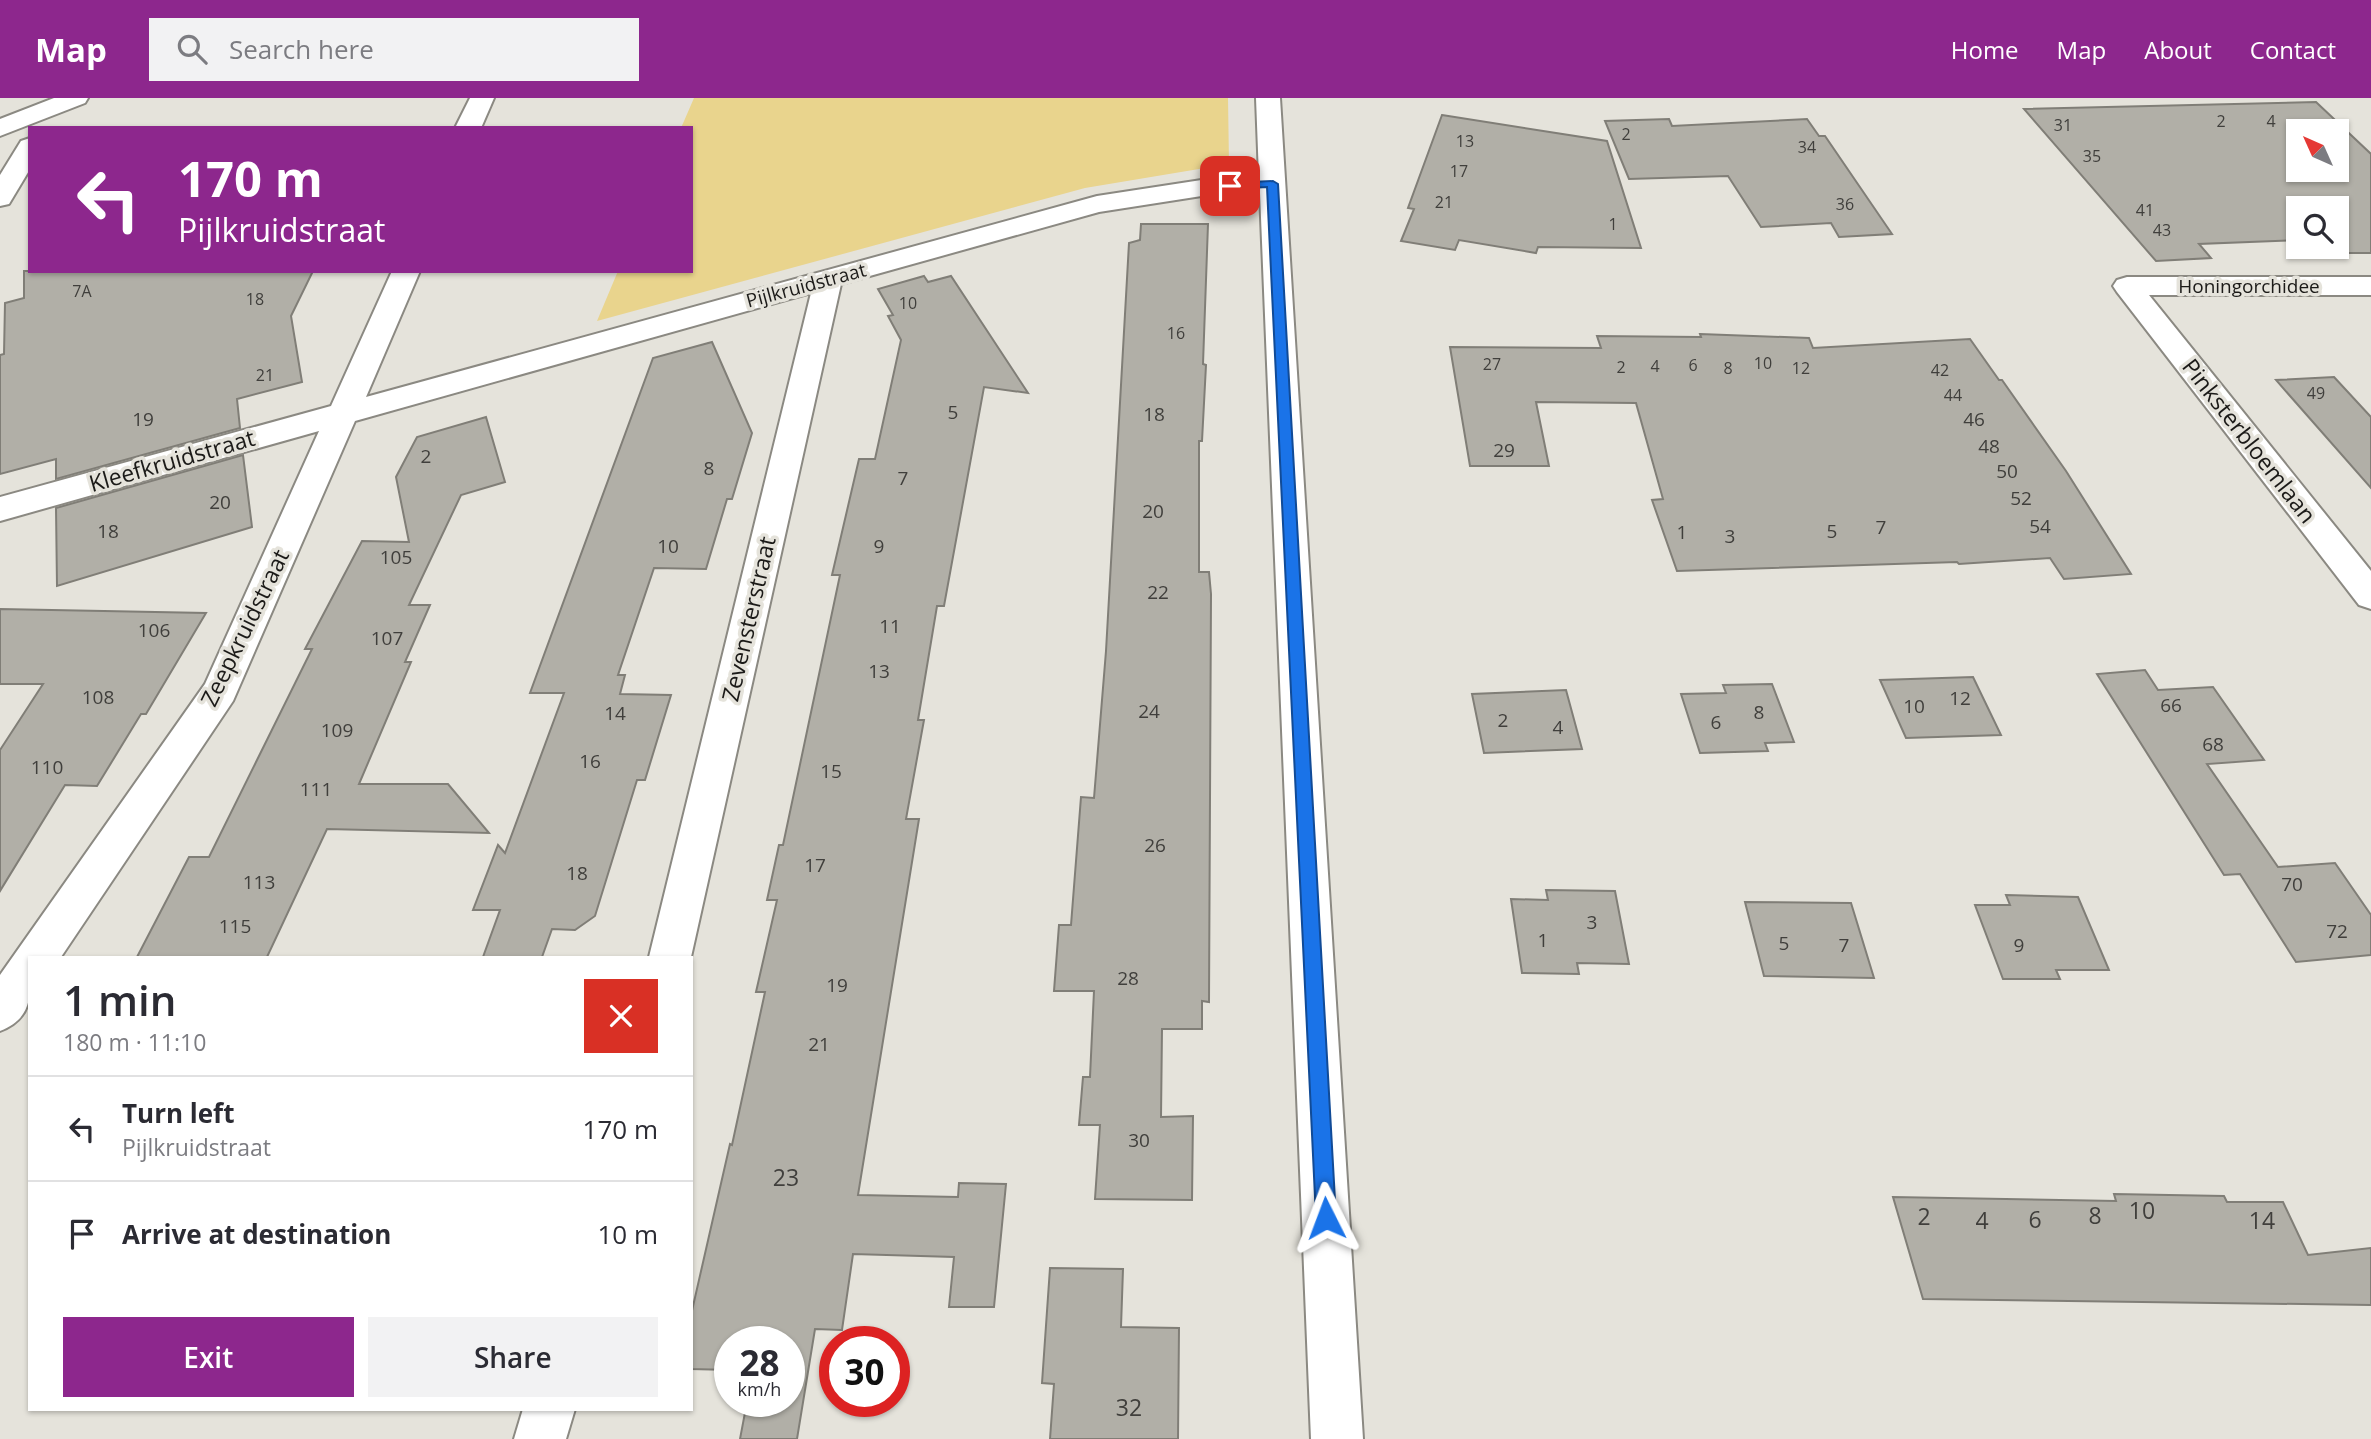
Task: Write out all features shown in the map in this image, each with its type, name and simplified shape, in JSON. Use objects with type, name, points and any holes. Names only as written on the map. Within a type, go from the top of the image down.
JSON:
[{"type":"street","points":[[0,128],[30,123],[76,98]]},
{"type":"street","points":[[469,126],[482,98]]},
{"type":"street","points":[[1268,98],[1337,1439]]},
{"type":"street","points":[[0,198],[28,149]]},
{"type":"street","name":"Pijlkruidstraat","points":[[345,412],[1097,204],[1208,187],[1273,184]]},
{"type":"street","name":"Zeepkruidstraat","points":[[38,956],[220,691],[405,273]]},
{"type":"street","name":"Zevensterstraat","points":[[670,956],[828,280]]},
{"type":"street","name":"Honingorchidee","points":[[2127,286],[2371,286]]},
{"type":"street","name":"Pinksterbloemlaan","points":[[2127,286],[2371,596]]},
{"type":"street","name":"Kleefkruidstraat","points":[[0,509],[345,412]]},
{"type":"street","points":[[0,1011],[28,970]]},
{"type":"street","points":[[540,1439],[548,1411]]},
{"type":"shaded area","points":[[694,98],[1228,98],[1229,164],[1085,188],[597,321],[617,273],[693,273],[693,126],[682,126]]},
{"type":"building","points":[[2316,102],[2334,119],[2286,119],[2286,182],[2349,182],[2349,133],[2371,154],[2371,253],[2349,253],[2349,196],[2286,196],[2286,240],[2199,244],[2211,258],[2156,261],[2024,109]]},
{"type":"building","points":[[1442,115],[1607,141],[1641,248],[1538,247],[1536,253],[1459,240],[1455,250],[1401,241],[1414,209],[1408,208]]},
{"type":"building","points":[[1669,119],[1672,126],[1807,119],[1819,136],[1825,136],[1892,234],[1839,237],[1831,223],[1761,227],[1728,176],[1629,179],[1605,121]]},
{"type":"building","points":[[1141,224],[1208,224],[1203,364],[1206,365],[1202,441],[1199,441],[1199,572],[1209,572],[1211,594],[1209,1002],[1202,1001],[1202,1029],[1162,1029],[1161,1117],[1193,1116],[1192,1200],[1095,1199],[1100,1125],[1079,1125],[1083,1077],[1090,1077],[1094,991],[1054,991],[1059,925],[1071,925],[1081,797],[1094,798],[1106,651],[1129,243],[1140,240]]},
{"type":"building","points":[[24,271],[312,273],[291,316],[302,382],[237,399],[240,428],[56,479],[56,459],[0,474],[0,355],[4,354],[5,303],[24,298]]},
{"type":"building","points":[[924,276],[928,282],[951,276],[1028,393],[984,387],[944,606],[937,606],[918,720],[924,720],[906,819],[919,819],[858,1195],[958,1197],[959,1183],[1006,1184],[994,1307],[949,1307],[954,1257],[853,1254],[843,1326],[819,1326],[819,1329],[815,1329],[805,1390],[805,1326],[714,1326],[714,1370],[693,1369],[693,1306],[765,992],[756,992],[777,900],[767,900],[779,845],[783,845],[840,575],[832,575],[859,459],[875,459],[901,340],[888,316],[893,315],[878,289]]},
{"type":"building","points":[[1700,334],[1809,338],[1813,348],[1970,339],[2066,471],[2131,574],[2064,579],[2050,558],[1959,564],[1677,571],[1652,500],[1663,499],[1636,403],[1536,402],[1549,466],[1470,466],[1450,347],[1601,348],[1597,336],[1701,337]]},
{"type":"building","points":[[712,342],[752,433],[732,499],[727,499],[706,569],[654,568],[618,675],[625,675],[620,694],[671,695],[645,780],[637,780],[595,916],[575,930],[552,929],[542,956],[483,956],[500,910],[473,910],[498,845],[505,853],[564,693],[530,693],[653,358]]},
{"type":"building","points":[[2334,377],[2371,417],[2371,488],[2276,380]]},
{"type":"building","points":[[486,417],[505,482],[461,495],[409,605],[430,605],[405,662],[411,662],[359,784],[448,784],[489,833],[327,829],[267,956],[138,956],[189,857],[209,857],[312,649],[305,649],[362,541],[409,542],[396,477],[417,437]]},
{"type":"building","points":[[243,455],[252,527],[57,586],[56,508]]},
{"type":"building","points":[[0,609],[206,613],[146,714],[141,714],[97,786],[65,785],[0,891],[0,750],[43,684],[0,684]]},
{"type":"building","points":[[2145,670],[2158,690],[2213,687],[2264,760],[2207,764],[2278,867],[2335,863],[2371,915],[2371,955],[2296,962],[2240,874],[2224,875],[2097,674]]},
{"type":"building","points":[[1973,677],[2001,735],[1906,738],[1880,680]]},
{"type":"building","points":[[1772,684],[1794,742],[1765,743],[1768,751],[1700,753],[1681,694],[1726,693],[1723,685]]},
{"type":"building","points":[[1566,690],[1582,749],[1484,753],[1472,694]]},
{"type":"building","points":[[1546,890],[1615,891],[1629,964],[1577,963],[1579,974],[1522,973],[1511,899],[1548,900]]},
{"type":"building","points":[[2006,895],[2078,897],[2109,970],[2056,970],[2060,979],[2003,979],[1975,905],[2010,905]]},
{"type":"building","points":[[1745,902],[1851,903],[1874,978],[1764,976]]},
{"type":"building","points":[[2114,1194],[2224,1196],[2227,1202],[2283,1202],[2308,1255],[2371,1248],[2371,1305],[1923,1299],[1893,1197],[2116,1201]]},
{"type":"building","points":[[1050,1268],[1123,1269],[1121,1327],[1179,1328],[1178,1439],[1050,1439],[1054,1384],[1042,1383]]},
{"type":"building","points":[[744,1417],[801,1417],[797,1439],[740,1439]]},
{"type":"route","points":[[1230,186],[1273,184],[1271,199],[1326,1218]]}]
